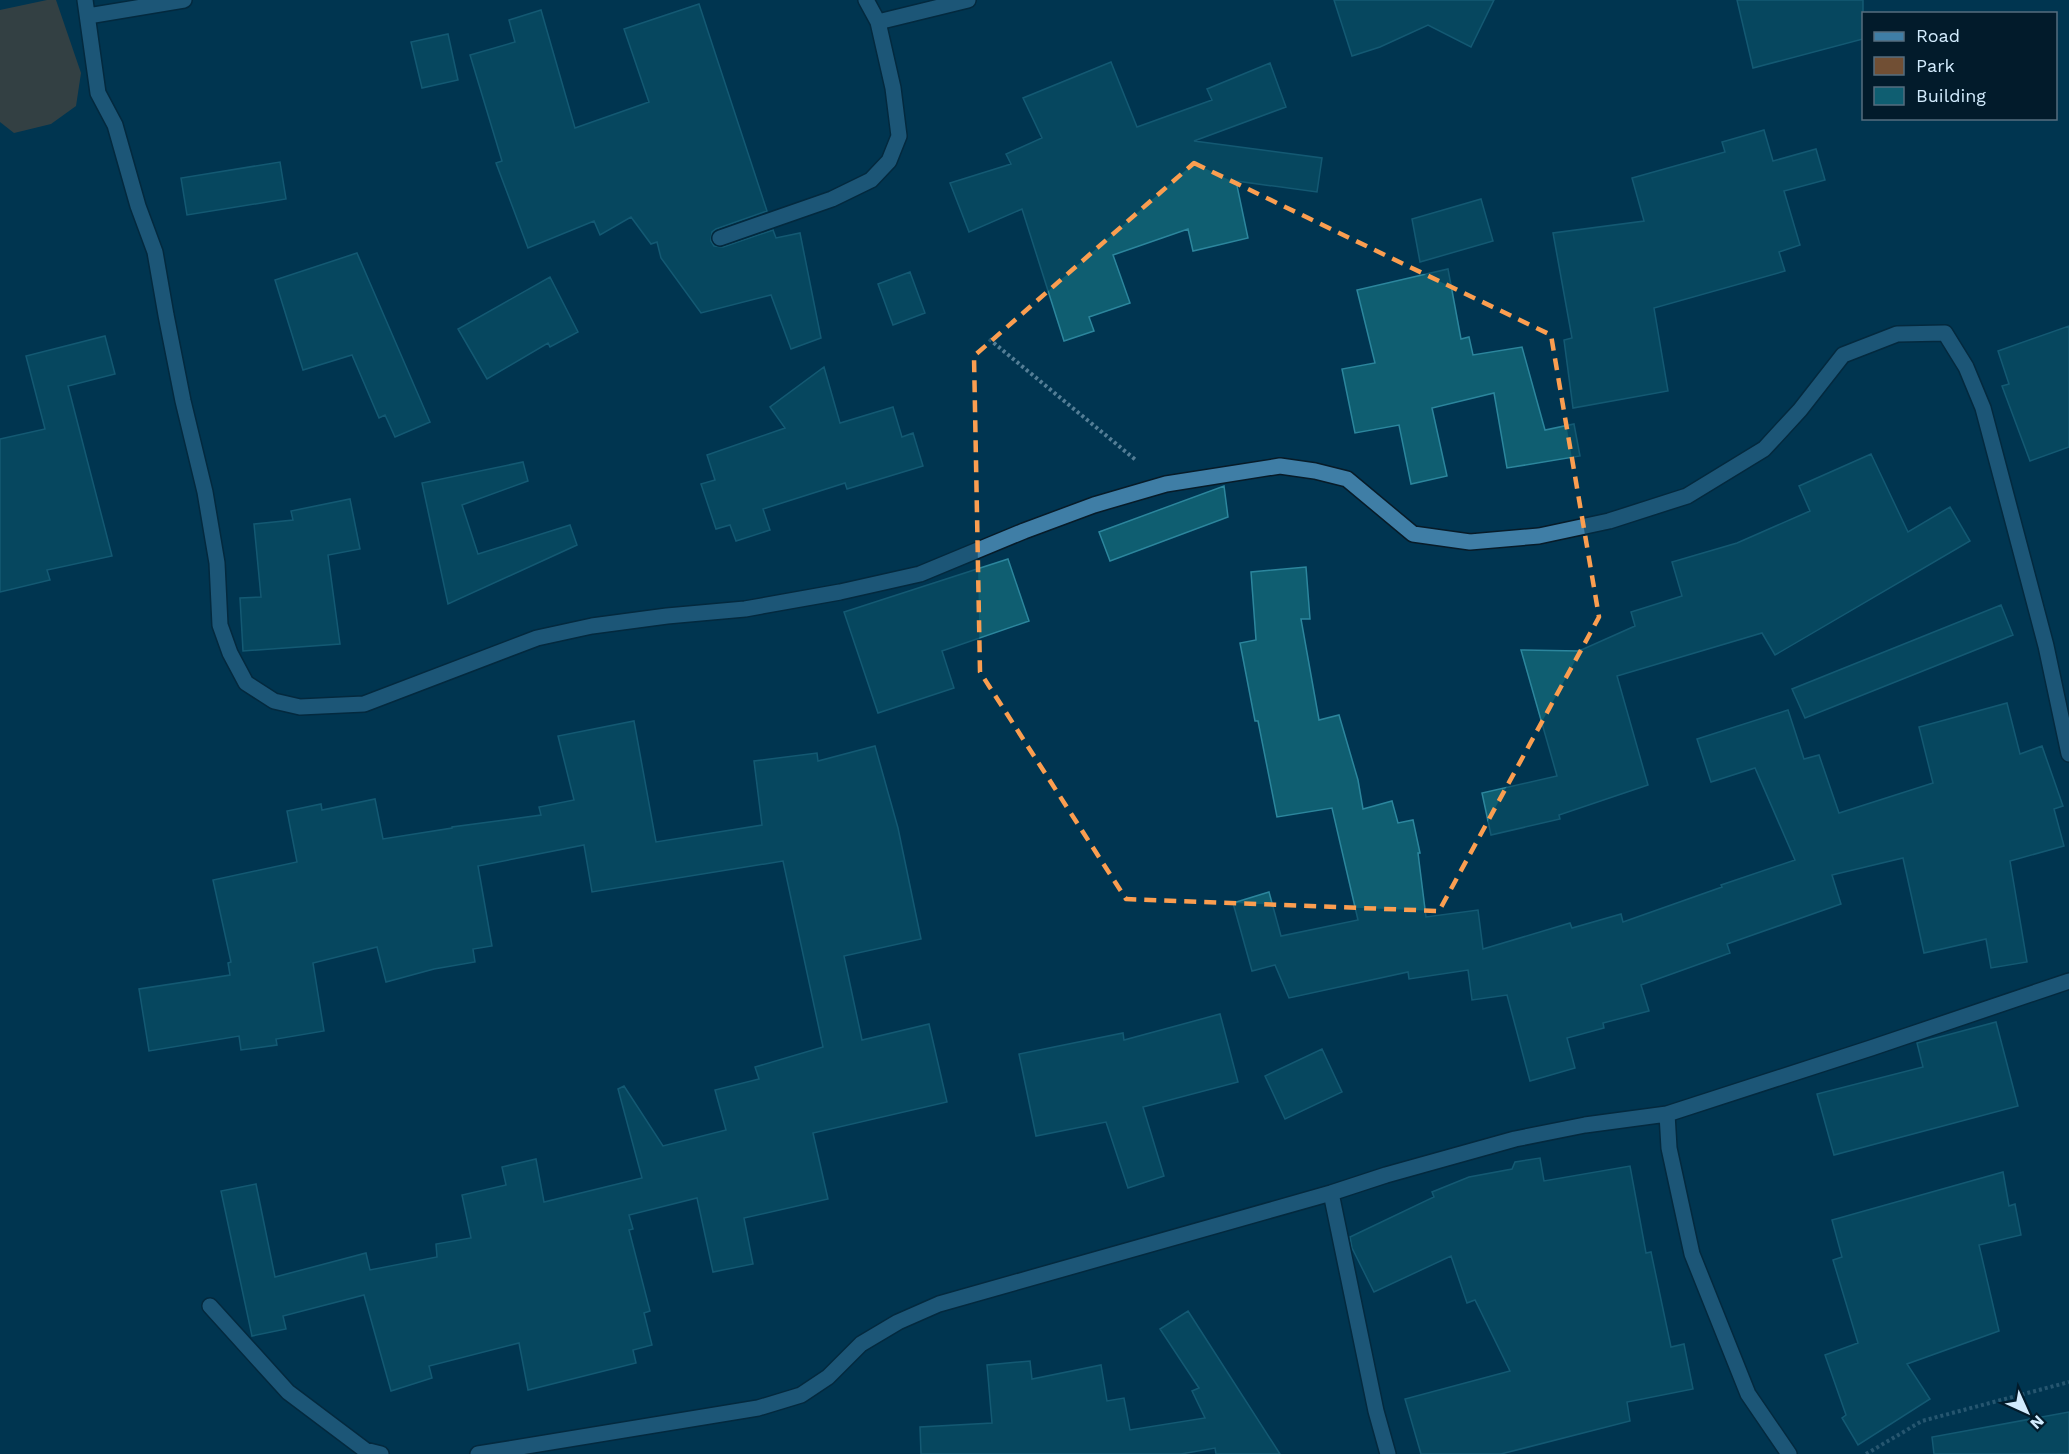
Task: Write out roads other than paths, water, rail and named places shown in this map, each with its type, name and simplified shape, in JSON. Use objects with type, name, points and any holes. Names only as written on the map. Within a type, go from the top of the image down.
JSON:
[{"type":"street","points":[[85,0],[98,93],[115,125],[138,206],[155,252],[183,401],[205,492],[217,563],[220,625],[230,653],[246,683],[274,701],[300,707],[364,704],[537,638],[592,626],[745,609],[840,592],[920,574],[1094,505],[1166,484],[1280,466],[1315,471],[1347,480],[1413,534],[1470,542],[1539,536],[1609,521],[1687,496],[1764,449],[1800,410],[1843,355],[1897,334],[1945,333],[1966,367],[1983,408],[2046,646],[2069,754]]},
{"type":"street","points":[[88,16],[184,0]]},
{"type":"street","points":[[720,238],[832,199],[871,180],[889,161],[899,136],[893,88],[878,22],[866,0]]},
{"type":"street","points":[[878,22],[968,0]]},
{"type":"street","points":[[478,1454],[758,1408],[801,1395],[828,1377],[861,1344],[898,1322],[939,1304],[1331,1193],[1515,1138],[1585,1125],[1667,1114],[1882,1045],[2069,981]]},
{"type":"street","points":[[1667,1114],[1669,1148],[1692,1254],[1748,1394],[1789,1454]]},
{"type":"street","points":[[1331,1193],[1376,1412],[1388,1454]]},
{"type":"street","points":[[210,1306],[288,1392],[365,1450],[381,1454]]}]
